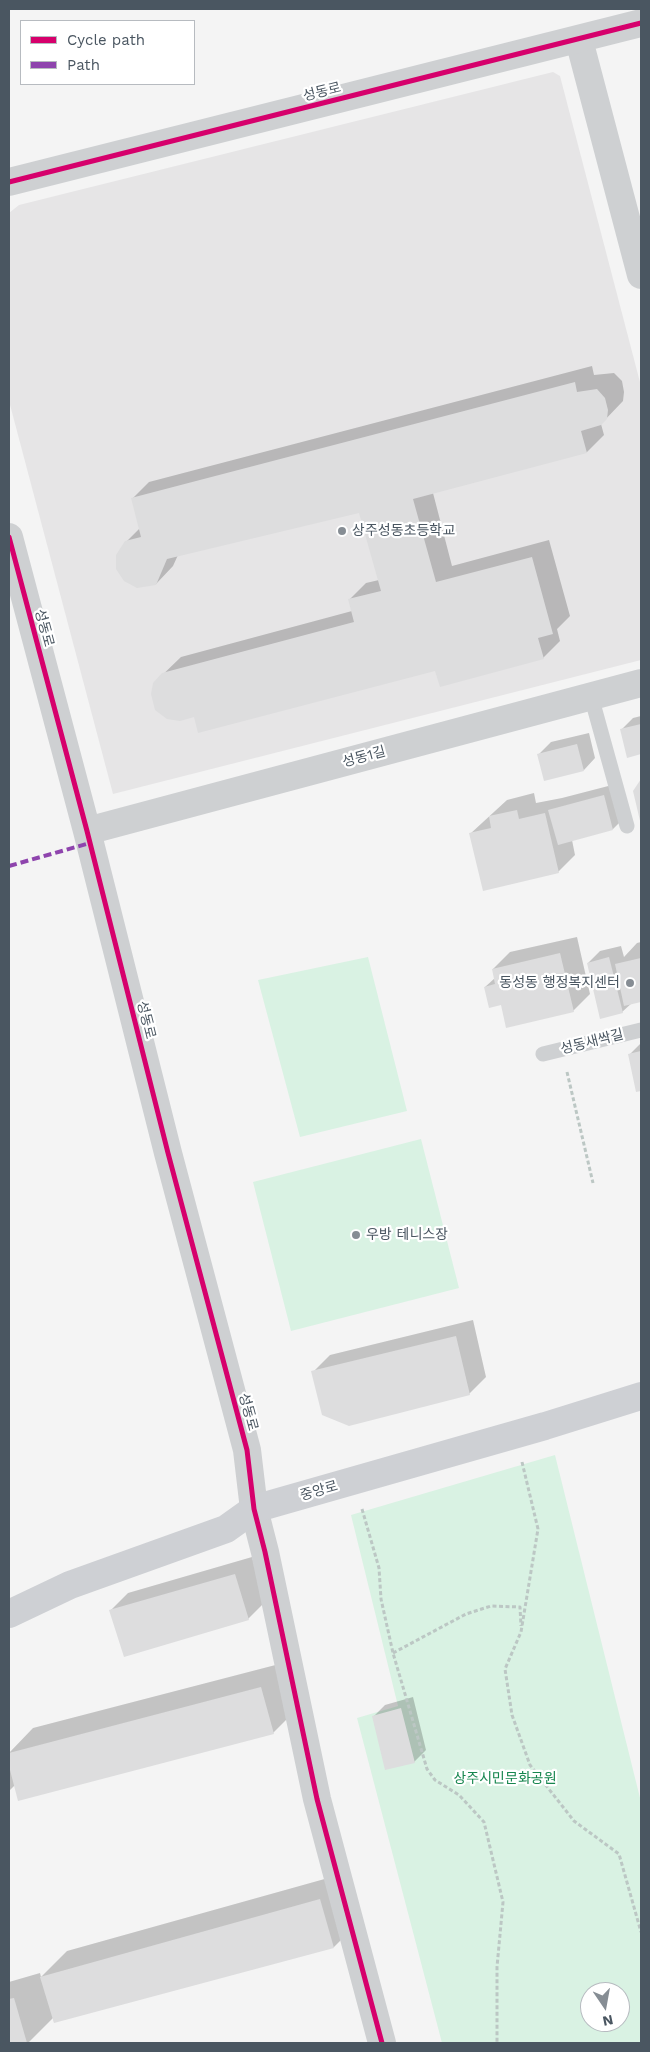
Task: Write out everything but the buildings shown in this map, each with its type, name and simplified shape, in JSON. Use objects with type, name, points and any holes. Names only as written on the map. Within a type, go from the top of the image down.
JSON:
[{"type":"main road","name":"중앙로","points":[[9,1614],[70,1585],[226,1529],[254,1510],[545,1426],[641,1396]]},
{"type":"street","name":"성동로","points":[[9,182],[641,23]]},
{"type":"street","points":[[579,40],[641,275]]},
{"type":"street","name":"성동로","points":[[9,537],[87,831],[246,1450],[254,1510],[265,1552],[317,1799],[382,2043]]},
{"type":"street","name":"성동1길","points":[[87,831],[641,683]]},
{"type":"lane","points":[[592,696],[627,826]]},
{"type":"lane","name":"성동새싹길","points":[[543,1054],[641,1030]]},
{"type":"path","points":[[562,1050],[593,1183]]},
{"type":"path","points":[[521,1456],[538,1529],[521,1632],[506,1669],[512,1715],[530,1765],[574,1821],[619,1854],[641,1932]]},
{"type":"path","points":[[362,1508],[379,1568],[382,1599],[393,1653],[427,1769],[435,1780],[459,1795],[484,1822],[504,1902],[497,1967],[497,2043]]},
{"type":"path","points":[[393,1653],[466,1614],[491,1606],[520,1607],[521,1632]]},
{"type":"shaded area","name":"상주성동초등학교","points":[[553,72],[560,76],[641,386],[641,660],[113,794],[9,401],[9,213],[19,205]]},
{"type":"green space","points":[[368,957],[407,1111],[300,1137],[258,980]]},
{"type":"green space","name":"우방 테니스장","points":[[421,1139],[459,1288],[291,1331],[253,1182]]},
{"type":"green space","name":"상주시민문화공원","points":[[555,1455],[641,1802],[641,2043],[442,2043],[357,1718],[398,1706],[351,1515]]},
{"type":"marked path","points":[[9,866],[90,843]]},
{"type":"cycle path","points":[[9,182],[641,23]]},
{"type":"cycle path","points":[[9,537],[87,831],[168,1153],[247,1450],[254,1509],[265,1552],[317,1799],[382,2043]]},
{"type":"place","name":"상주성동초등학교","points":[[342,531]]},
{"type":"place","name":"동성동 행정복지센터","points":[[630,983]]},
{"type":"place","name":"우방 테니스장","points":[[356,1235]]}]
